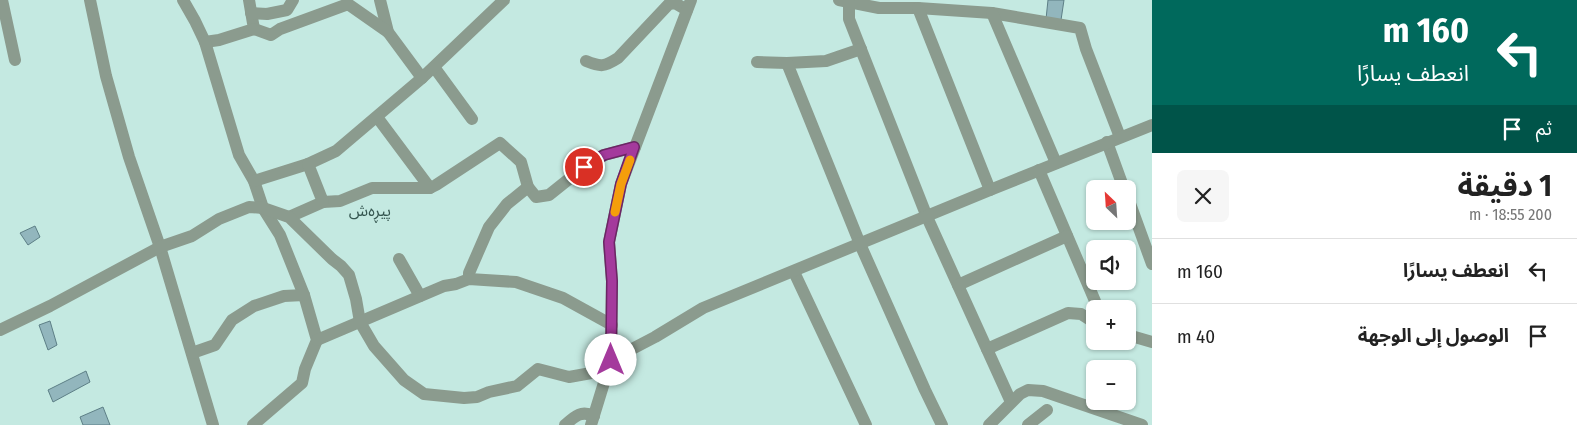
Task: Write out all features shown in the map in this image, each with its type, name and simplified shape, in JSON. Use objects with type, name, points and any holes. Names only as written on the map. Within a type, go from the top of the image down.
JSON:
[{"type":"street","points":[[2,0],[15,60]]},
{"type":"street","points":[[90,0],[106,76],[130,157],[160,247],[213,425]]},
{"type":"street","points":[[183,0],[205,42],[239,155],[254,181],[263,208],[280,235],[304,295],[317,340],[305,369],[302,383],[253,425]]},
{"type":"street","points":[[254,29],[250,6],[279,12],[287,10],[293,0]]},
{"type":"street","points":[[380,0],[388,32]]},
{"type":"street","points":[[254,181],[308,164],[336,151],[422,78],[504,0]]},
{"type":"street","points":[[1011,402],[926,217],[849,19],[844,1],[879,8],[918,8],[992,13],[1080,28],[1086,49],[1120,137]]},
{"type":"street","points":[[205,42],[219,40],[254,29],[271,36],[280,29],[348,4],[388,32],[422,78]]},
{"type":"street","points":[[586,61],[598,66],[608,64],[618,58],[669,4],[689,5],[621,184],[609,242],[612,281],[610,365],[593,420]]},
{"type":"street","points":[[918,8],[990,190]]},
{"type":"street","points":[[992,13],[1056,163]]},
{"type":"street","points":[[757,62],[826,61],[861,49]]},
{"type":"street","points":[[786,63],[860,244],[924,390],[942,425]]},
{"type":"street","points":[[434,67],[472,119]]},
{"type":"street","points":[[377,117],[430,188]]},
{"type":"street","points":[[0,330],[50,306],[160,247],[192,236],[219,219],[249,207],[263,208],[289,217],[349,275],[360,322],[383,359],[404,380],[424,394],[477,398],[490,392],[517,386],[538,369],[569,377],[610,365],[703,308],[1152,125]]},
{"type":"street","points":[[1107,142],[1121,180]]},
{"type":"street","points":[[289,217],[323,202],[340,201],[372,188],[430,188],[500,143],[521,162],[528,187],[536,196],[549,195],[584,167],[604,155],[634,147]]},
{"type":"street","points":[[308,164],[323,202]]},
{"type":"street","points":[[1039,170],[1095,300]]},
{"type":"street","points":[[470,279],[469,273],[489,228],[507,204],[528,187]]},
{"type":"street","points":[[1136,220],[1152,264]]},
{"type":"street","points":[[958,285],[1067,236]]},
{"type":"street","points":[[399,259],[420,296]]},
{"type":"street","points":[[794,272],[866,425]]},
{"type":"street","points":[[317,340],[444,286],[470,279],[516,282],[540,289],[563,298],[612,325]]},
{"type":"street","points":[[192,353],[215,345],[232,320],[254,306],[284,296],[304,295]]},
{"type":"street","points":[[987,349],[1066,313],[1081,314],[1086,317]]},
{"type":"street","points":[[1136,337],[1152,342]]},
{"type":"street","points":[[989,425],[1023,392],[1034,390],[1043,391],[1142,425]]},
{"type":"street","points":[[1028,425],[1047,410]]},
{"type":"street","points":[[565,425],[578,414],[587,413],[593,420]]},
{"type":"building","points":[[1048,0],[1064,0],[1061,20],[1046,19]]},
{"type":"building","points":[[35,226],[40,237],[28,245],[20,233]]},
{"type":"building","points":[[50,321],[57,345],[48,350],[39,325]]},
{"type":"building","points":[[86,371],[90,382],[53,402],[48,390]]},
{"type":"building","points":[[103,407],[110,425],[83,425],[80,417]]},
{"type":"slow traffic","points":[[615,212],[621,184],[630,160]]},
{"type":"district","name":"پیڕەش","points":[[370,210]]},
{"type":"route","points":[[584,167],[604,155],[634,147],[621,184],[609,242],[612,281],[611,360]]}]
